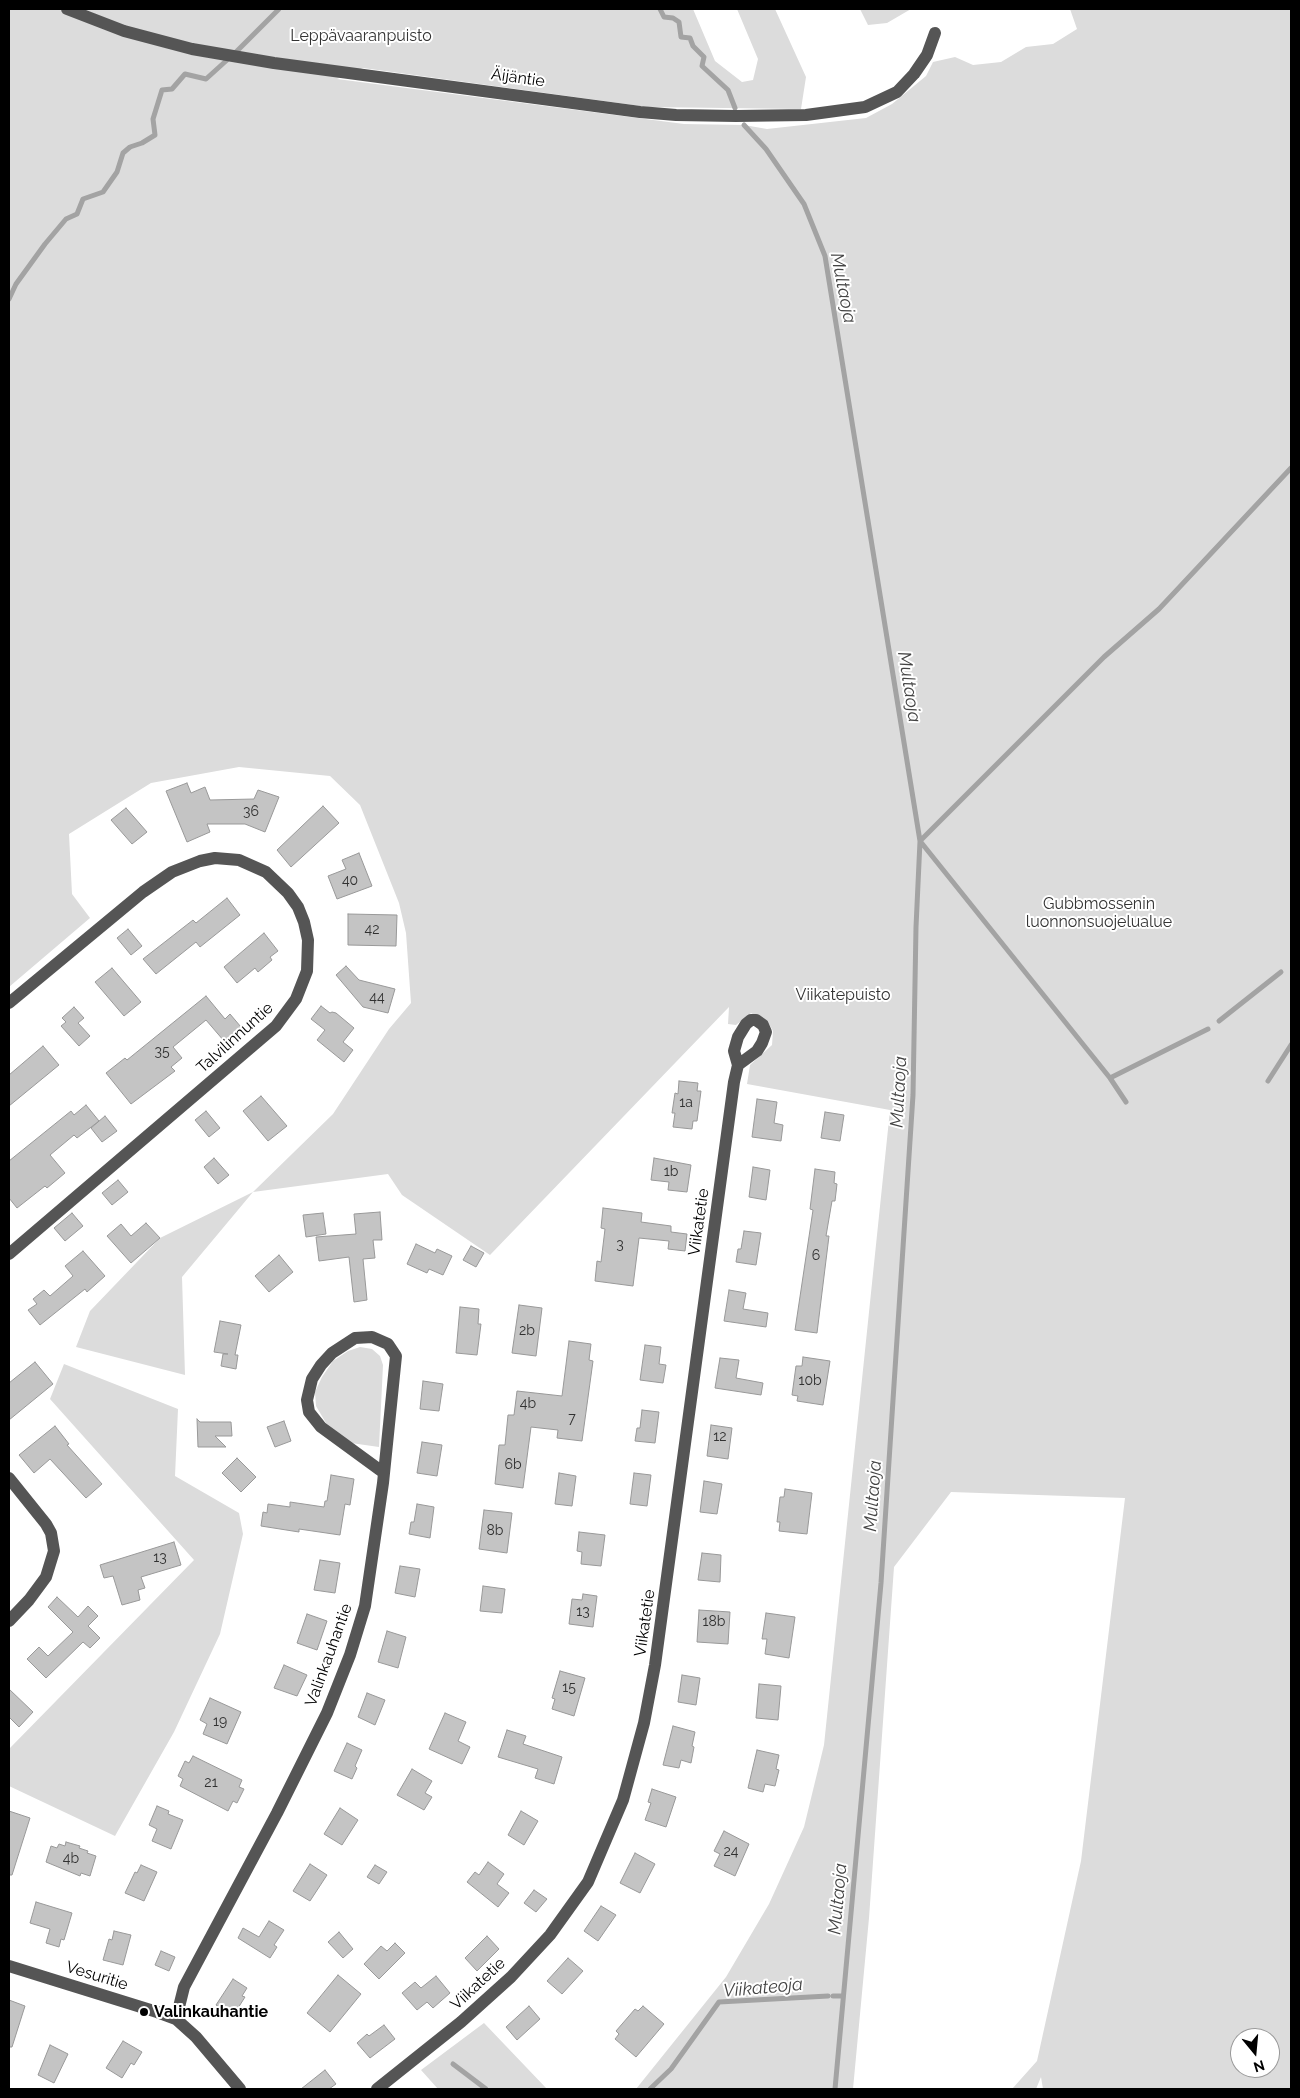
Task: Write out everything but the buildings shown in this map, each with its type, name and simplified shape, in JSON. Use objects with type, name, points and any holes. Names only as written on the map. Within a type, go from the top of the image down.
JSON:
[{"type":"street","name":"Äijäntie","points":[[67,9],[133,33],[192,49],[274,63],[640,112],[676,115],[806,115],[865,107],[897,92],[914,74],[927,55],[935,33]]},
{"type":"street","name":"Talvilinnuntie","points":[[9,1003],[142,892],[172,872],[200,861],[215,858],[240,860],[266,872],[288,893],[298,907],[304,922],[308,940],[307,971],[296,999],[276,1026],[9,1254]]},
{"type":"street","name":"Viikatetie","points":[[377,2089],[461,2022],[511,1976],[550,1935],[588,1882],[623,1800],[642,1730],[656,1665],[734,1082],[738,1066]]},
{"type":"street","name":"Valinkauhantie","points":[[176,2019],[184,1988],[327,1713],[350,1655],[365,1606],[384,1473],[396,1356],[388,1344],[372,1337],[355,1338],[332,1353],[321,1365],[312,1379],[307,1400],[308,1406],[321,1427],[384,1473]]},
{"type":"street","points":[[9,1478],[46,1524],[51,1533],[54,1551],[46,1578],[9,1621]]},
{"type":"street","name":"Vesuritie","points":[[9,1966],[176,2019]]},
{"type":"street","points":[[176,2019],[216,2059],[240,2089]]},
{"type":"green space","points":[[9,9],[693,9],[715,61],[742,82],[753,80],[758,59],[737,9],[775,9],[806,77],[801,109],[648,107],[363,68],[337,79],[684,124],[744,125],[767,129],[866,118],[892,104],[926,76],[933,62],[955,57],[973,65],[1001,62],[1026,47],[1053,44],[1077,29],[1070,9],[1291,9],[1291,2089],[1043,2089],[1041,2077],[1036,2089],[1012,2089],[1037,2061],[1081,1861],[1125,1498],[951,1492],[894,1567],[869,1918],[853,2089],[636,2089],[726,1977],[769,1904],[804,1827],[824,1745],[890,1110],[747,1084],[750,1065],[772,1045],[773,1031],[768,1022],[751,1013],[736,1025],[728,1024],[729,1007],[490,1255],[402,1195],[388,1174],[253,1192],[333,1114],[389,1029],[411,1003],[406,933],[399,903],[360,805],[330,776],[239,767],[151,783],[69,834],[72,894],[90,918],[9,987]]},
{"type":"green space","points":[[860,9],[911,9],[887,23],[868,25]]},
{"type":"green space","points":[[253,1192],[182,1277],[185,1375],[76,1347],[90,1311],[160,1238]]},
{"type":"green space","points":[[360,1347],[372,1349],[380,1356],[383,1365],[379,1447],[351,1443],[326,1423],[316,1406],[315,1392],[333,1361],[348,1351]]},
{"type":"green space","points":[[64,1364],[178,1409],[175,1476],[239,1513],[243,1534],[220,1634],[174,1732],[115,1836],[9,1786],[9,1748],[194,1560],[50,1399]]},
{"type":"green space","points":[[484,2023],[547,2089],[438,2089],[421,2070]]},
{"type":"waterway","points":[[236,52],[279,9]]},
{"type":"waterway","name":"Multaoja","points":[[660,9],[664,17],[673,18],[679,22],[681,37],[690,38],[693,46],[704,57],[702,66],[728,90],[735,108]]},
{"type":"waterway","points":[[9,299],[16,284],[45,244],[66,219],[77,214],[83,199],[103,192],[117,172],[123,153],[130,147],[142,143],[155,135],[153,119],[162,90],[172,89],[185,74],[206,79],[227,60]]},
{"type":"waterway","name":"Multaoja","points":[[744,125],[766,149],[804,204],[825,256],[920,841],[916,927],[913,1095],[881,1583],[835,2089]]},
{"type":"waterway","points":[[1126,1102],[1110,1078],[920,841],[1104,657],[1159,609],[1291,468]]},
{"type":"waterway","points":[[1219,1021],[1281,972]]},
{"type":"waterway","points":[[1110,1078],[1208,1029]]},
{"type":"waterway","points":[[1268,1081],[1291,1045]]},
{"type":"waterway","name":"Viikateoja","points":[[650,2089],[671,2069],[719,2002],[828,1996]]},
{"type":"waterway","name":"Viikateoja","points":[[833,1996],[843,1996]]},
{"type":"waterway","name":"Viikateoja","points":[[453,2064],[486,2089]]},
{"type":"place","name":"Valinkauhantie","points":[[144,2012]]},
{"type":"park label","name":"Leppävaaranpuisto","points":[[361,36]]},
{"type":"park label","name":"Gubbmossenin luonnonsuojelualue","points":[[1099,913]]},
{"type":"park label","name":"Viikatepuisto","points":[[843,995]]}]
